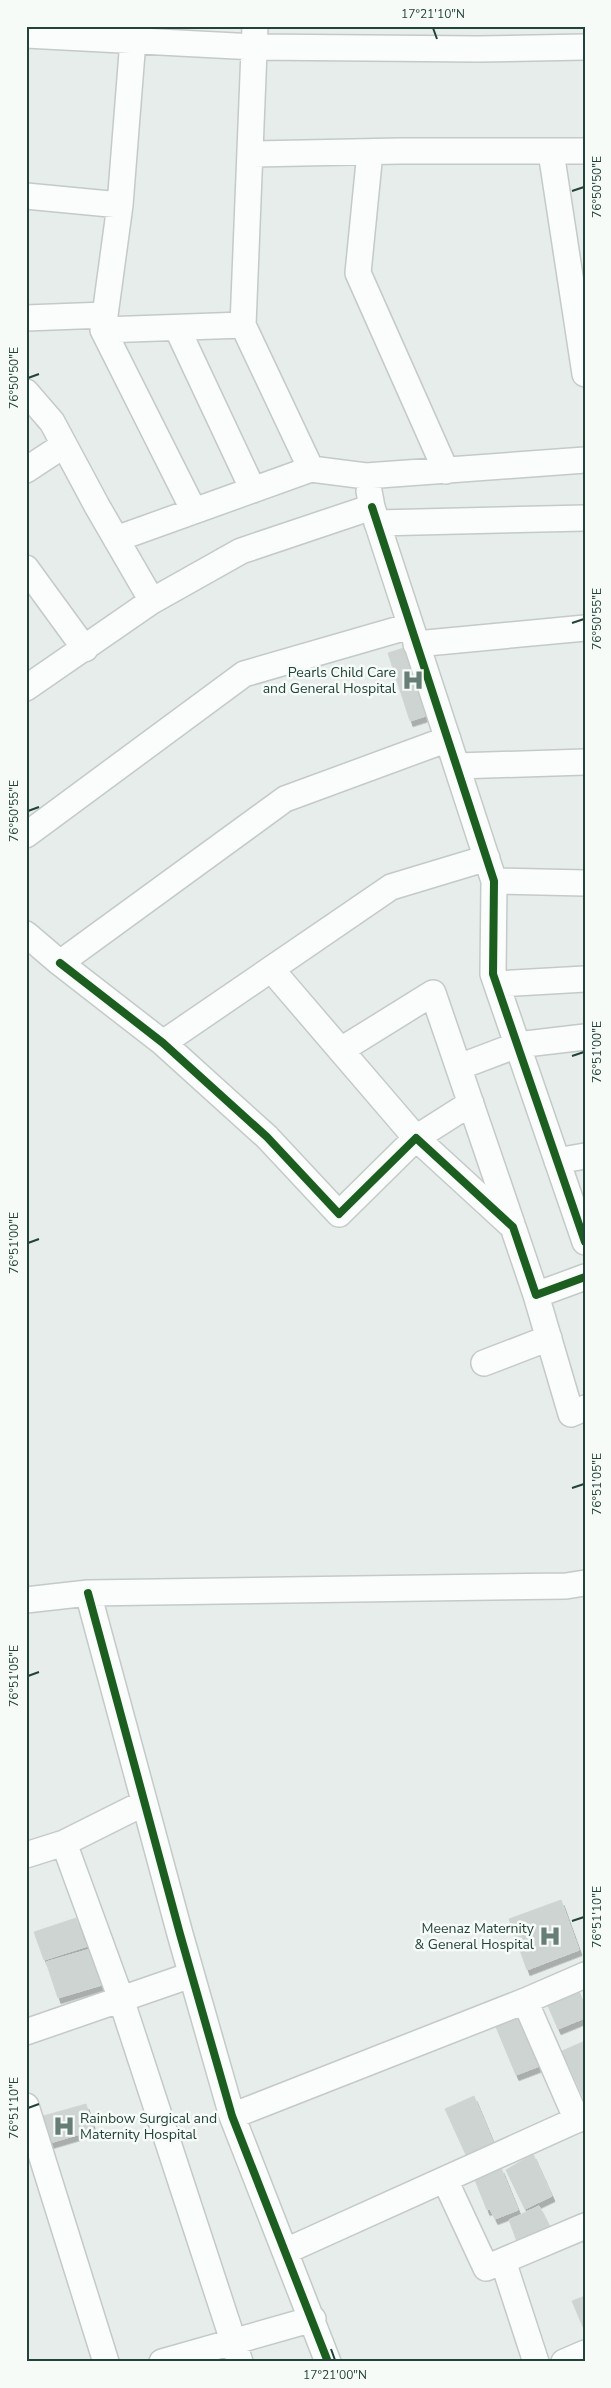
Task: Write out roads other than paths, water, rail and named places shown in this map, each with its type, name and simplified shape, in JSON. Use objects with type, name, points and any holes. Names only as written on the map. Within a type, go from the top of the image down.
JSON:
[{"type":"street","points":[[26,35],[92,32],[133,40],[255,37],[498,37],[585,47]]},
{"type":"street","points":[[255,37],[243,326],[311,469]]},
{"type":"street","points":[[133,40],[120,205],[104,322],[194,511]]},
{"type":"street","points":[[250,154],[585,151]]},
{"type":"street","points":[[370,152],[358,274],[446,471]]},
{"type":"street","points":[[552,152],[585,374]]},
{"type":"street","points":[[26,196],[120,205]]},
{"type":"street","points":[[26,318],[177,328],[243,326]]},
{"type":"street","points":[[177,328],[253,490]]},
{"type":"street","points":[[26,392],[52,422],[152,601]]},
{"type":"street","points":[[26,470],[64,445]]},
{"type":"street","points":[[116,539],[311,469],[366,476],[585,460]]},
{"type":"street","points":[[366,476],[375,515],[413,635],[491,869],[493,974],[585,1242]]},
{"type":"street","points":[[26,688],[152,601],[241,551],[375,515],[585,518]]},
{"type":"street","points":[[26,568],[85,649]]},
{"type":"street","points":[[26,835],[244,674],[413,635],[585,628]]},
{"type":"street","points":[[60,963],[284,799],[448,739]]},
{"type":"street","points":[[458,766],[585,762]]},
{"type":"street","points":[[163,1043],[391,888],[491,869],[585,883]]},
{"type":"street","points":[[26,934],[60,963],[163,1043],[267,1137],[339,1214],[416,1138],[471,1103]]},
{"type":"street","points":[[271,969],[416,1138],[513,1227]]},
{"type":"street","points":[[496,984],[585,979]]},
{"type":"street","points":[[341,1050],[433,993],[536,1295],[571,1414],[585,1408]]},
{"type":"street","points":[[459,1067],[517,1045],[585,1037]]},
{"type":"street","points":[[557,1160],[585,1156]]},
{"type":"street","points":[[536,1295],[585,1277]]},
{"type":"street","points":[[484,1363],[549,1338]]},
{"type":"street","points":[[26,1600],[88,1593],[566,1586],[585,1583]]},
{"type":"street","points":[[88,1593],[191,1975],[232,2116],[313,2319],[328,2362]]},
{"type":"street","points":[[26,1855],[64,1843],[144,1803]]},
{"type":"street","points":[[64,1843],[121,1999],[238,2351]]},
{"type":"street","points":[[26,2032],[191,1975]]},
{"type":"street","points":[[232,2116],[525,2001],[585,1975]]},
{"type":"street","points":[[286,2251],[581,2118],[525,2001]]},
{"type":"street","points":[[26,2106],[106,2362]]},
{"type":"street","points":[[445,2180],[486,2268],[585,2226]]},
{"type":"street","points":[[503,2261],[536,2362]]},
{"type":"street","points":[[162,2362],[238,2351],[313,2319]]},
{"type":"street","points":[[564,2362],[585,2353]]},
{"type":"place","name":"Pearls Child Care and General Hospital","points":[[413,680]]},
{"type":"place","name":"Meenaz Maternity & General Hospital","points":[[550,1936]]},
{"type":"place","name":"Rainbow Surgical and Maternity Hospital","points":[[64,2126]]}]
